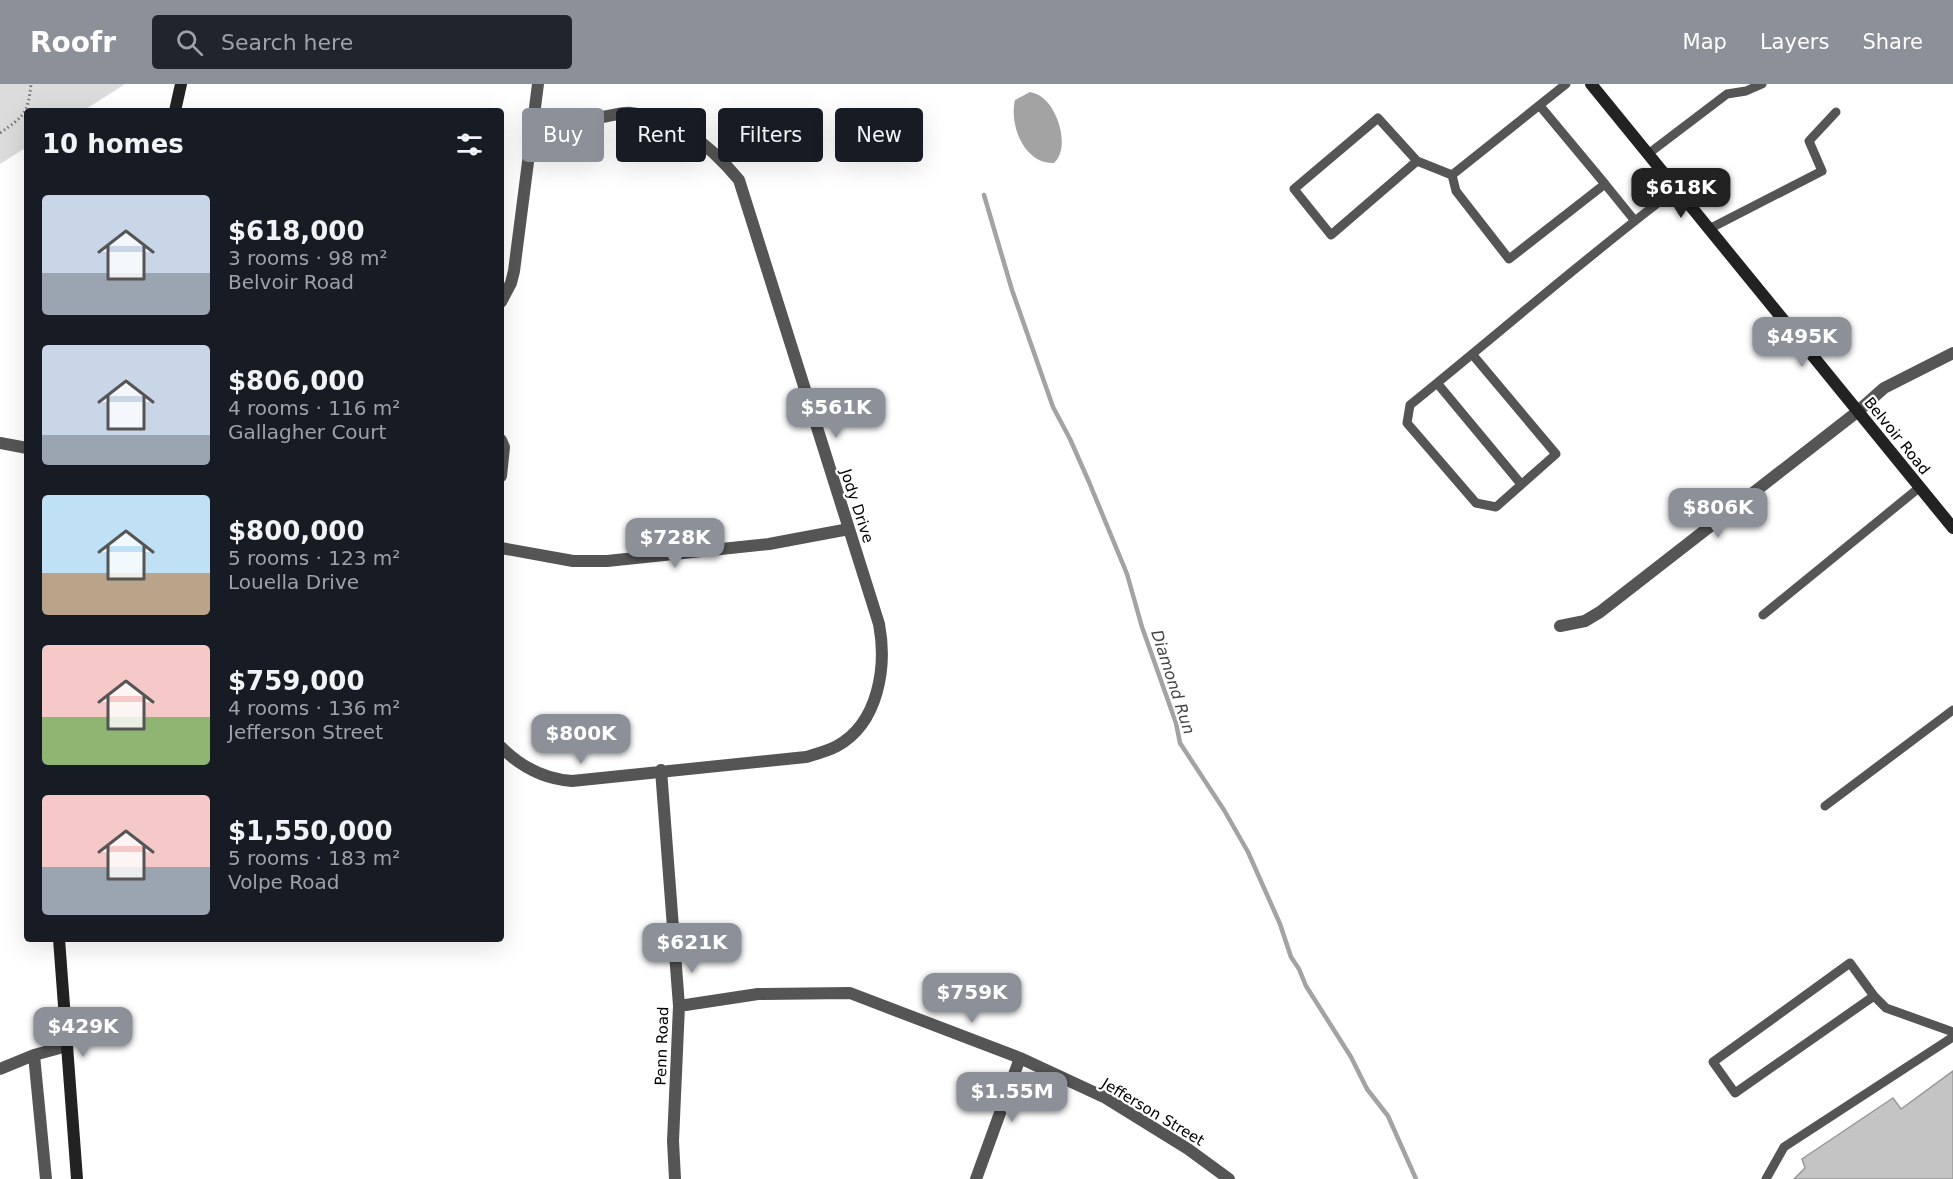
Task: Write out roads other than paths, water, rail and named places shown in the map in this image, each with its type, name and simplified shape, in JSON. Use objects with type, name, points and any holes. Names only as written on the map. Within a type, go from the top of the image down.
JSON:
[{"type":"street","points":[[176,108],[181,84]]},
{"type":"street","points":[[535,108],[538,84]]},
{"type":"street","name":"Belvoir Road","points":[[1591,84],[1953,528]]},
{"type":"street","name":"Jody Drive","points":[[504,750],[512,759],[536,772],[553,779],[572,781],[806,758],[838,746],[854,732],[864,718],[880,685],[883,646],[879,624],[739,180],[702,142],[680,128],[629,112],[604,116]]},
{"type":"street","points":[[504,296],[514,271],[528,162]]},
{"type":"street","points":[[1560,626],[1585,621],[1600,612],[1857,412],[1884,388],[1953,353]]},
{"type":"street","points":[[0,443],[24,447]]},
{"type":"street","points":[[504,549],[573,561],[608,561],[769,544],[849,529]]},
{"type":"street","name":"Penn Road","points":[[661,771],[679,1006],[673,1141],[675,1179]]},
{"type":"street","points":[[59,942],[77,1179]]},
{"type":"street","name":"Jefferson Street","points":[[679,1006],[758,994],[850,993],[1020,1058],[1104,1097],[1188,1149],[1229,1179]]},
{"type":"street","points":[[0,1069],[34,1055],[67,1046]]},
{"type":"street","points":[[34,1055],[46,1179]]},
{"type":"street","points":[[976,1179],[1020,1058]]},
{"type":"lane","points":[[1452,175],[1566,84]]},
{"type":"lane","points":[[1648,154],[1726,89],[1746,91],[1762,84]]},
{"type":"lane","points":[[1540,106],[1635,221]]},
{"type":"lane","points":[[1709,229],[1822,171],[1809,141],[1836,112]]},
{"type":"lane","points":[[1417,161],[1331,235],[1294,189],[1378,118],[1417,161],[1452,175]]},
{"type":"lane","points":[[1452,175],[1456,191],[1509,259],[1605,184]]},
{"type":"lane","points":[[1472,354],[1556,454],[1496,507],[1476,502],[1407,423],[1410,405],[1472,354],[1635,221],[1676,189]]},
{"type":"lane","points":[[1437,383],[1521,484]]},
{"type":"lane","points":[[1763,615],[1920,488]]},
{"type":"lane","points":[[1825,806],[1953,710]]},
{"type":"lane","points":[[1874,996],[1735,1093],[1713,1062],[1850,963],[1874,996],[1886,1008],[1953,1035]]},
{"type":"lane","points":[[1766,1179],[1784,1147],[1953,1035]]},
{"type":"waterway","name":"Diamond Run","points":[[984,195],[1012,290],[1053,407],[1070,439],[1127,574],[1142,627],[1176,723],[1180,743],[1224,810],[1248,852],[1280,924],[1291,957],[1306,986],[1351,1057],[1367,1089],[1388,1116],[1416,1179]]}]
